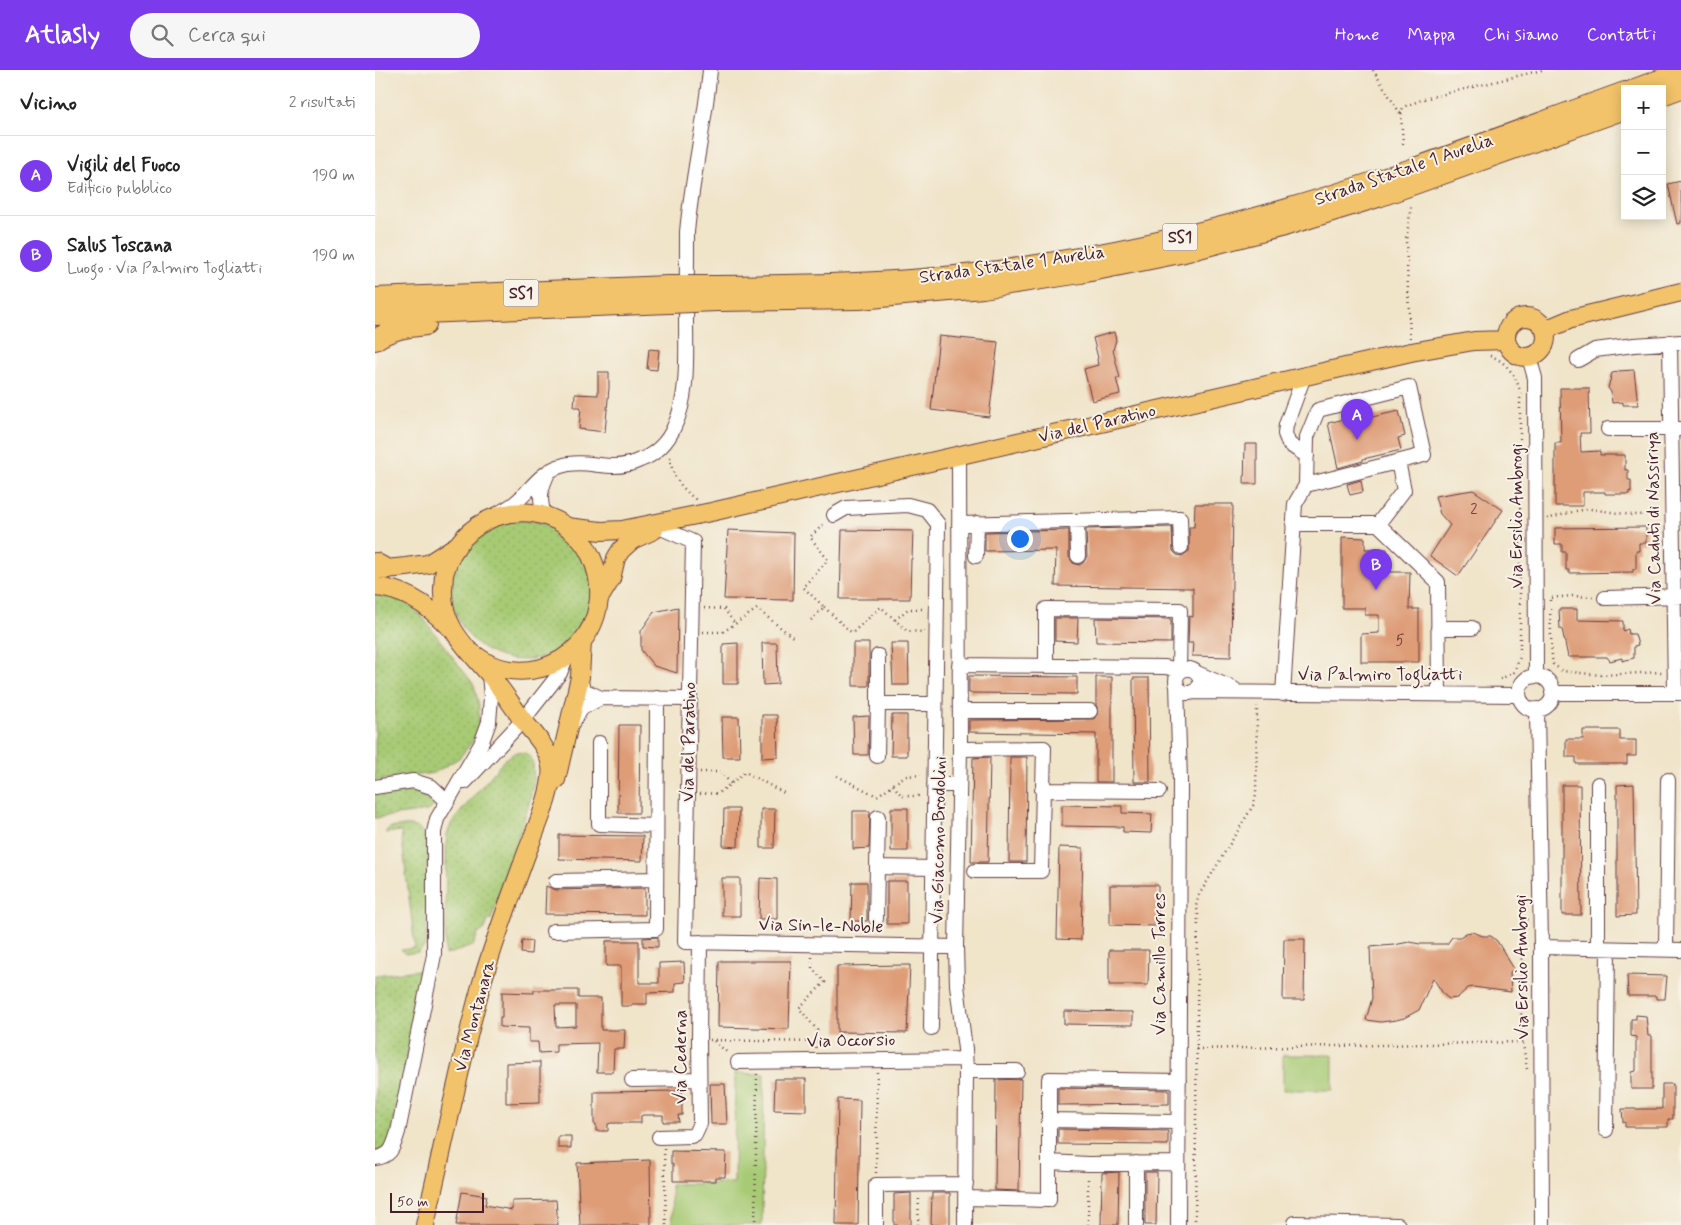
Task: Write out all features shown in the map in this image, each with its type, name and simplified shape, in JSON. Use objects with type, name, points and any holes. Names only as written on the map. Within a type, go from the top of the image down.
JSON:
[{"type":"highway","points":[[1646,85],[1681,72]]},
{"type":"highway","points":[[1666,94],[1681,88]]},
{"type":"highway","name":"Strada Statale 1 Aurelia","points":[[716,294],[982,273],[1079,258],[1178,237],[1286,210],[1370,184],[1621,93]]},
{"type":"highway","name":"Strada Statale 1 Aurelia","points":[[375,298],[716,294],[859,299],[983,288],[1081,273],[1180,253],[1287,225],[1378,197],[1621,110]]},
{"type":"highway","name":"Strada Statale 1 Aurelia","points":[[375,315],[484,311],[668,294]]},
{"type":"highway","points":[[375,340],[391,331],[406,327],[468,323],[484,311]]},
{"type":"main road","points":[[1545,330],[1571,319],[1681,292]]},
{"type":"main road","points":[[1525,316],[1535,319],[1543,325],[1545,330],[1546,339],[1543,347],[1537,354],[1529,357],[1513,353],[1505,340],[1507,330],[1512,322],[1525,316]]},
{"type":"main road","name":"Via del Paratino","points":[[689,516],[1411,352],[1474,341],[1505,340]]},
{"type":"main road","points":[[451,629],[443,602],[444,572],[457,546],[467,534],[479,525],[499,515],[522,512],[544,516],[567,527],[601,531],[622,530],[689,516]]},
{"type":"main road","points":[[600,597],[611,579],[616,558],[631,540],[689,516]]},
{"type":"main road","points":[[468,650],[490,664],[517,670],[543,667],[567,656],[582,641],[595,620],[600,597],[597,571],[586,546],[567,527]]},
{"type":"main road","points":[[379,567],[428,564],[457,546]]},
{"type":"main road","points":[[375,587],[397,590],[406,594],[428,608],[451,629],[489,674],[543,745],[551,768],[548,793],[541,812]]},
{"type":"main road","points":[[541,812],[549,802],[569,728],[580,677],[582,641]]},
{"type":"main road","name":"Via Montanara","points":[[425,1225],[482,982],[499,928],[541,812]]},
{"type":"street","points":[[479,525],[514,504],[535,482],[550,470],[563,465],[573,464],[616,466],[629,464],[648,457],[669,438],[680,412],[686,372],[687,232],[689,209],[708,98],[710,70]]},
{"type":"street","points":[[1578,360],[1595,350],[1675,342]]},
{"type":"street","name":"Via Caduti di Nassiriya","points":[[1675,342],[1676,429],[1672,514],[1677,596],[1675,673],[1678,693]]},
{"type":"street","name":"Via Ersilio Ambrogi","points":[[1529,357],[1535,378],[1536,676]]},
{"type":"street","points":[[1304,376],[1300,392],[1286,425],[1285,434],[1289,444],[1307,456]]},
{"type":"street","points":[[1283,694],[1295,504],[1306,485],[1307,437],[1318,410],[1409,387],[1424,455],[1306,485]]},
{"type":"street","points":[[1608,429],[1676,429]]},
{"type":"street","name":"Via Giacomo Brodolini","points":[[959,456],[960,748],[956,947],[957,985],[965,1065],[965,1225]]},
{"type":"street","points":[[1379,524],[1404,490],[1397,462]]},
{"type":"street","points":[[544,516],[540,498],[543,482],[550,470]]},
{"type":"street","points":[[835,515],[846,508],[908,505],[927,510],[938,524],[931,1028]]},
{"type":"street","points":[[959,524],[1180,518],[1181,546]]},
{"type":"street","points":[[1077,521],[1078,556]]},
{"type":"street","points":[[976,556],[977,523]]},
{"type":"street","points":[[1293,524],[1379,524],[1438,582],[1439,694]]},
{"type":"street","name":"Via del Paratino","points":[[659,527],[693,542],[685,942]]},
{"type":"street","points":[[1605,598],[1677,596]]},
{"type":"street","points":[[1046,666],[1046,609],[1180,610],[1184,685]]},
{"type":"street","points":[[937,621],[959,621]]},
{"type":"street","points":[[1438,628],[1472,628]]},
{"type":"street","points":[[447,801],[523,720],[560,673],[567,656]]},
{"type":"street","points":[[877,756],[878,656]]},
{"type":"street","name":"Via Palmiro Togliatti","points":[[959,665],[1165,667],[1175,669],[1184,685],[1257,693],[1519,695]]},
{"type":"street","points":[[1190,669],[1197,672],[1200,683],[1196,690],[1184,685],[1183,670],[1190,669]]},
{"type":"street","name":"Via Palmiro Togliatti","points":[[1197,672],[1241,692]]},
{"type":"street","points":[[375,1158],[382,1157],[390,1152],[398,1132],[434,955],[434,832],[437,819],[481,744],[489,722],[491,697],[489,674]]},
{"type":"street","points":[[1536,676],[1549,683],[1552,693],[1549,702],[1537,710],[1528,708],[1523,704],[1519,695],[1521,684],[1525,680],[1536,676]]},
{"type":"street","points":[[580,677],[583,690],[601,698],[690,699]]},
{"type":"street","name":"Via Camillo Torres","points":[[1178,1225],[1180,781],[1178,703],[1184,685]]},
{"type":"street","points":[[1552,693],[1678,693]]},
{"type":"street","points":[[569,728],[582,708],[601,698]]},
{"type":"street","points":[[553,931],[655,929],[657,698]]},
{"type":"street","points":[[878,704],[935,704]]},
{"type":"street","name":"Via Ersilio Ambrogi","points":[[1537,710],[1541,948],[1542,1225]]},
{"type":"street","points":[[959,711],[1090,711]]},
{"type":"street","points":[[599,743],[599,824],[656,826]]},
{"type":"street","points":[[960,748],[1044,748],[1041,871],[975,870]]},
{"type":"street","points":[[1666,950],[1669,780]]},
{"type":"street","points":[[375,786],[413,781],[431,787],[447,801]]},
{"type":"street","points":[[1598,784],[1603,949],[1605,1130]]},
{"type":"street","points":[[934,785],[959,785]]},
{"type":"street","points":[[1042,790],[1159,792]]},
{"type":"street","points":[[876,918],[878,817]]},
{"type":"street","points":[[877,867],[933,868]]},
{"type":"street","points":[[556,881],[656,879]]},
{"type":"street","name":"Via Sin-le-Noble","points":[[685,942],[956,947]]},
{"type":"street","name":"Via Cederna","points":[[661,1137],[691,1136],[695,1134],[700,1123],[700,942]]},
{"type":"street","points":[[1541,948],[1681,950]]},
{"type":"street","name":"Via Occorsio","points":[[738,1062],[877,1059],[965,1065],[1017,1071]]},
{"type":"street","points":[[632,1080],[699,1079]]},
{"type":"street","points":[[876,1225],[876,1185],[1049,1200],[1049,1079],[1179,1081]]},
{"type":"street","points":[[1049,1120],[1178,1122]]},
{"type":"street","points":[[1049,1162],[1088,1164],[1178,1163]]},
{"type":"street","points":[[1136,1164],[1136,1225]]},
{"type":"street","points":[[1295,1225],[1295,1223],[1398,1225]]},
{"type":"path","points":[[1373,70],[1401,115]]},
{"type":"path","points":[[1403,144],[1401,115],[1403,107],[1423,99],[1542,70]]},
{"type":"path","points":[[1411,208],[1406,241],[1411,352]]},
{"type":"path","points":[[1484,355],[1494,357],[1512,373],[1519,388],[1520,405],[1520,657],[1514,672],[1497,681]]},
{"type":"path","points":[[669,438],[671,464],[679,485],[711,512]]},
{"type":"path","points":[[1535,519],[1548,519],[1576,510],[1590,509],[1632,515],[1672,514]]},
{"type":"path","points":[[835,515],[810,536],[828,560],[803,587],[852,633],[881,607],[907,631],[937,621]]},
{"type":"path","points":[[1605,598],[1588,596],[1550,598],[1553,664],[1562,671],[1600,675],[1655,672],[1675,673]]},
{"type":"path","points":[[811,620],[824,607]]},
{"type":"path","points":[[693,608],[724,609],[735,624]]},
{"type":"path","points":[[692,632],[723,632],[757,609],[794,638]]},
{"type":"path","points":[[895,620],[908,609],[937,621]]},
{"type":"path","points":[[1195,1225],[1197,901],[1254,804],[1256,794],[1257,693]]},
{"type":"path","points":[[689,772],[721,772],[731,784]]},
{"type":"path","points":[[688,794],[719,794],[745,772],[786,794]]},
{"type":"path","points":[[837,776],[877,796],[905,776],[934,785]]},
{"type":"path","points":[[893,784],[902,796],[934,785]]},
{"type":"path","points":[[1527,1076],[1522,1042],[1522,919],[1540,918]]},
{"type":"path","points":[[813,944],[812,968],[825,982],[799,1008],[817,1030],[816,1049]]},
{"type":"path","points":[[699,1040],[815,1042]]},
{"type":"path","points":[[713,1040],[738,1062]]},
{"type":"path","points":[[1196,1048],[1522,1042]]},
{"type":"path","points":[[876,1185],[877,1059]]},
{"type":"path","points":[[755,1225],[757,1061]]},
{"type":"path","points":[[661,1137],[666,1225]]},
{"type":"path","points":[[1088,1164],[1088,1225]]},
{"type":"path","points":[[918,1225],[919,1196]]},
{"type":"green space","points":[[522,520],[536,521],[549,525],[572,540],[587,563],[591,576],[591,604],[587,617],[572,640],[549,655],[536,659],[522,660],[508,659],[495,655],[472,640],[457,617],[453,604],[452,590],[453,576],[457,563],[472,540],[495,525],[508,521]]},
{"type":"green space","points":[[375,593],[403,601],[420,614],[474,685],[479,705],[479,722],[474,740],[459,758],[434,773],[375,781]]},
{"type":"green space","points":[[516,752],[525,753],[531,757],[534,780],[529,804],[491,920],[488,920],[485,929],[478,934],[473,946],[445,955],[447,834],[452,822],[506,758]]},
{"type":"green space","points":[[402,790],[418,793],[435,803],[427,811],[375,818],[375,794]]},
{"type":"green space","points":[[412,826],[419,829],[428,840],[426,945],[419,952],[405,954],[401,950],[415,948],[401,831],[386,833],[389,828]]},
{"type":"green space","points":[[419,970],[422,972],[420,979],[424,979],[390,1140],[387,1147],[375,1153],[375,975]]},
{"type":"green space","points":[[1283,1055],[1333,1055],[1333,1090],[1283,1090]]},
{"type":"green space","points":[[735,1073],[764,1074],[762,1225],[672,1225],[671,1184],[734,1183]]},
{"type":"building","points":[[1681,181],[1681,223],[1677,224],[1668,184]]},
{"type":"building","points":[[1114,332],[1116,340],[1113,350],[1120,378],[1116,378],[1120,394],[1092,401],[1084,369],[1098,365],[1093,338]]},
{"type":"building","points":[[939,336],[998,342],[989,417],[931,410]]},
{"type":"building","points":[[649,349],[659,350],[657,370],[647,369]]},
{"type":"building","points":[[1634,370],[1638,405],[1623,405],[1623,402],[1612,403],[1611,392],[1608,388],[1612,373]]},
{"type":"building","points":[[598,372],[609,372],[605,432],[579,429],[581,407],[574,407],[575,394],[598,395]]},
{"type":"building","points":[[1560,388],[1589,388],[1590,433],[1580,433],[1581,452],[1600,451],[1600,455],[1625,455],[1625,470],[1628,470],[1628,480],[1631,480],[1631,492],[1629,491],[1629,494],[1583,492],[1583,506],[1555,506],[1555,443],[1561,443]]},
{"type":"building","points":[[1399,411],[1405,436],[1398,438],[1401,450],[1363,459],[1363,461],[1338,468],[1328,423],[1353,417],[1354,421]]},
{"type":"building","points":[[1245,444],[1257,444],[1257,484],[1244,484]]},
{"type":"building","points":[[1361,480],[1363,492],[1350,495],[1347,484]]},
{"type":"building","points":[[1473,490],[1503,510],[1458,576],[1430,556],[1450,525],[1440,514],[1435,496]]},
{"type":"building","points":[[1195,504],[1233,504],[1231,657],[1192,656],[1193,643],[1188,643],[1189,616],[1193,617],[1193,588],[1055,586],[1056,550],[985,551],[985,532],[1069,530],[1069,557],[1073,563],[1079,565],[1083,563],[1087,556],[1086,529],[1172,527],[1173,551],[1177,555],[1182,556],[1189,551],[1189,527],[1194,527]]},
{"type":"building","points":[[1646,527],[1646,543],[1639,543],[1639,551],[1636,551],[1636,569],[1633,569],[1633,572],[1569,573],[1569,570],[1566,570],[1566,552],[1562,552],[1562,544],[1555,544],[1555,528]]},
{"type":"building","points":[[728,530],[794,533],[793,600],[724,599]]},
{"type":"building","points":[[842,530],[913,531],[910,599],[840,599]]},
{"type":"building","points":[[1342,537],[1365,538],[1365,549],[1387,549],[1387,572],[1410,572],[1409,609],[1419,609],[1419,662],[1361,662],[1361,634],[1379,633],[1379,615],[1365,615],[1365,608],[1342,608]]},
{"type":"building","points":[[678,607],[677,673],[654,666],[641,650],[641,631],[654,612]]},
{"type":"building","points":[[1559,609],[1577,609],[1577,620],[1623,621],[1623,631],[1628,629],[1629,634],[1635,634],[1638,645],[1634,646],[1634,658],[1610,661],[1607,657],[1568,657],[1562,629],[1560,629]]},
{"type":"building","points":[[1055,618],[1078,618],[1077,642],[1055,641]]},
{"type":"building","points":[[1095,618],[1171,619],[1171,643],[1096,642]]},
{"type":"building","points":[[738,643],[738,684],[723,684],[723,644]]},
{"type":"building","points":[[762,643],[777,643],[778,684],[763,685]]},
{"type":"building","points":[[853,643],[869,643],[869,686],[853,686]]},
{"type":"building","points":[[891,643],[908,643],[909,685],[893,685]]},
{"type":"building","points":[[969,676],[1077,677],[1077,694],[969,693]]},
{"type":"building","points":[[1096,677],[1112,677],[1112,782],[1096,782],[1096,734],[969,732],[969,720],[1094,719],[1099,711],[1096,705]]},
{"type":"building","points":[[1133,678],[1149,678],[1150,782],[1134,782]]},
{"type":"building","points":[[762,715],[777,715],[778,757],[762,758]]},
{"type":"building","points":[[892,715],[907,715],[907,756],[891,756]]},
{"type":"building","points":[[869,716],[868,755],[854,755],[853,717]]},
{"type":"building","points":[[722,717],[739,717],[740,757],[723,757]]},
{"type":"building","points":[[619,725],[640,725],[639,813],[618,813]]},
{"type":"building","points":[[1583,730],[1620,730],[1620,740],[1636,740],[1636,756],[1627,756],[1627,764],[1576,764],[1576,757],[1566,757],[1566,739],[1583,739]]},
{"type":"building","points":[[990,757],[988,862],[971,862],[973,758]]},
{"type":"building","points":[[1010,757],[1027,757],[1026,862],[1009,862]]},
{"type":"building","points":[[1634,784],[1636,915],[1617,916],[1617,785]]},
{"type":"building","points":[[1562,785],[1580,785],[1581,915],[1562,915]]},
{"type":"building","points":[[1062,805],[1122,806],[1122,813],[1152,814],[1151,833],[1123,832],[1123,827],[1062,826]]},
{"type":"building","points":[[891,808],[908,808],[908,851],[891,851]]},
{"type":"building","points":[[724,809],[739,809],[738,847],[723,846]]},
{"type":"building","points":[[761,809],[775,809],[774,848],[761,848]]},
{"type":"building","points":[[853,811],[870,811],[869,848],[853,849]]},
{"type":"building","points":[[559,835],[643,836],[642,861],[559,859]]},
{"type":"building","points":[[1059,847],[1083,848],[1081,940],[1057,939]]},
{"type":"building","points":[[722,878],[740,878],[740,916],[722,916]]},
{"type":"building","points":[[760,878],[777,879],[777,919],[759,919]]},
{"type":"building","points":[[887,881],[907,881],[907,924],[887,924]]},
{"type":"building","points":[[852,882],[867,882],[867,921],[851,921]]},
{"type":"building","points":[[1110,885],[1158,885],[1158,926],[1110,925]]},
{"type":"building","points":[[546,886],[556,890],[645,888],[645,915],[545,914]]},
{"type":"building","points":[[1472,932],[1483,936],[1491,936],[1497,941],[1514,969],[1510,972],[1511,992],[1473,987],[1468,988],[1457,998],[1449,999],[1444,995],[1433,978],[1419,1010],[1396,1020],[1381,1022],[1366,1020],[1372,998],[1370,947],[1409,942],[1447,944],[1452,937],[1460,937]]},
{"type":"building","points":[[658,937],[658,947],[643,946],[643,938]]},
{"type":"building","points":[[1284,939],[1305,939],[1304,1000],[1283,1000]]},
{"type":"building","points":[[522,940],[532,941],[531,954],[521,953]]},
{"type":"building","points":[[606,941],[639,941],[639,983],[659,983],[659,963],[684,962],[685,982],[675,983],[675,992],[647,993],[647,1004],[621,1006],[621,966],[606,966]]},
{"type":"building","points":[[1109,950],[1149,950],[1148,985],[1109,985]]},
{"type":"building","points":[[719,961],[791,961],[789,1029],[718,1027]]},
{"type":"building","points":[[910,965],[907,1033],[837,1032],[837,966]]},
{"type":"building","points":[[1627,975],[1667,976],[1665,999],[1656,999],[1656,996],[1628,996]]},
{"type":"building","points":[[534,990],[578,990],[578,998],[601,998],[601,1030],[625,1030],[624,1049],[614,1049],[613,1072],[597,1072],[598,1043],[556,1044],[556,1052],[539,1053],[538,1042],[529,1042],[529,1028],[500,1027],[502,992],[534,993]],"holes":[[[555,1005],[576,1005],[576,1026],[556,1027]]]},
{"type":"building","points":[[1064,1011],[1133,1012],[1133,1025],[1064,1024]]},
{"type":"building","points":[[1636,1015],[1646,1016],[1648,1036],[1652,1036],[1652,1089],[1631,1089],[1631,1072],[1636,1071],[1636,1037],[1631,1036],[1631,1019],[1636,1019]]},
{"type":"building","points":[[540,1062],[540,1102],[506,1103],[506,1063]]},
{"type":"building","points":[[775,1079],[806,1079],[806,1111],[774,1110]]},
{"type":"building","points":[[1021,1079],[1019,1191],[995,1190],[996,1080]]},
{"type":"building","points":[[710,1084],[725,1084],[727,1124],[711,1124]]},
{"type":"building","points":[[1662,1084],[1673,1084],[1673,1119],[1668,1119],[1668,1127],[1625,1127],[1622,1109],[1662,1109]]},
{"type":"building","points":[[1058,1088],[1169,1090],[1169,1104],[1058,1105]]},
{"type":"building","points":[[682,1091],[682,1115],[678,1115],[679,1122],[663,1122],[663,1115],[643,1115],[641,1116],[641,1123],[611,1123],[608,1124],[608,1131],[596,1131],[596,1124],[594,1124],[594,1092]]},
{"type":"building","points":[[838,1099],[860,1100],[858,1225],[836,1225]]},
{"type":"building","points":[[1058,1129],[1168,1131],[1168,1145],[1058,1144]]},
{"type":"building","points":[[558,1136],[571,1136],[571,1148],[558,1148]]},
{"type":"building","points":[[671,1151],[726,1152],[725,1177],[716,1177],[716,1181],[673,1181]]},
{"type":"building","points":[[650,1160],[651,1225],[580,1225],[577,1163]]},
{"type":"building","points":[[1119,1172],[1118,1225],[1101,1225],[1102,1173]]},
{"type":"building","points":[[1145,1172],[1157,1172],[1156,1225],[1145,1225]]},
{"type":"building","points":[[462,1192],[487,1196],[485,1205],[512,1210],[512,1201],[556,1200],[558,1225],[456,1225]]},
{"type":"building","points":[[911,1193],[911,1225],[894,1225],[894,1194]]},
{"type":"building","points":[[932,1193],[950,1193],[950,1225],[931,1225]]},
{"type":"place","name":"Vigili del Fuoco","points":[[1357,440]]},
{"type":"place","name":"Salus Toscana","points":[[1376,590]]}]
